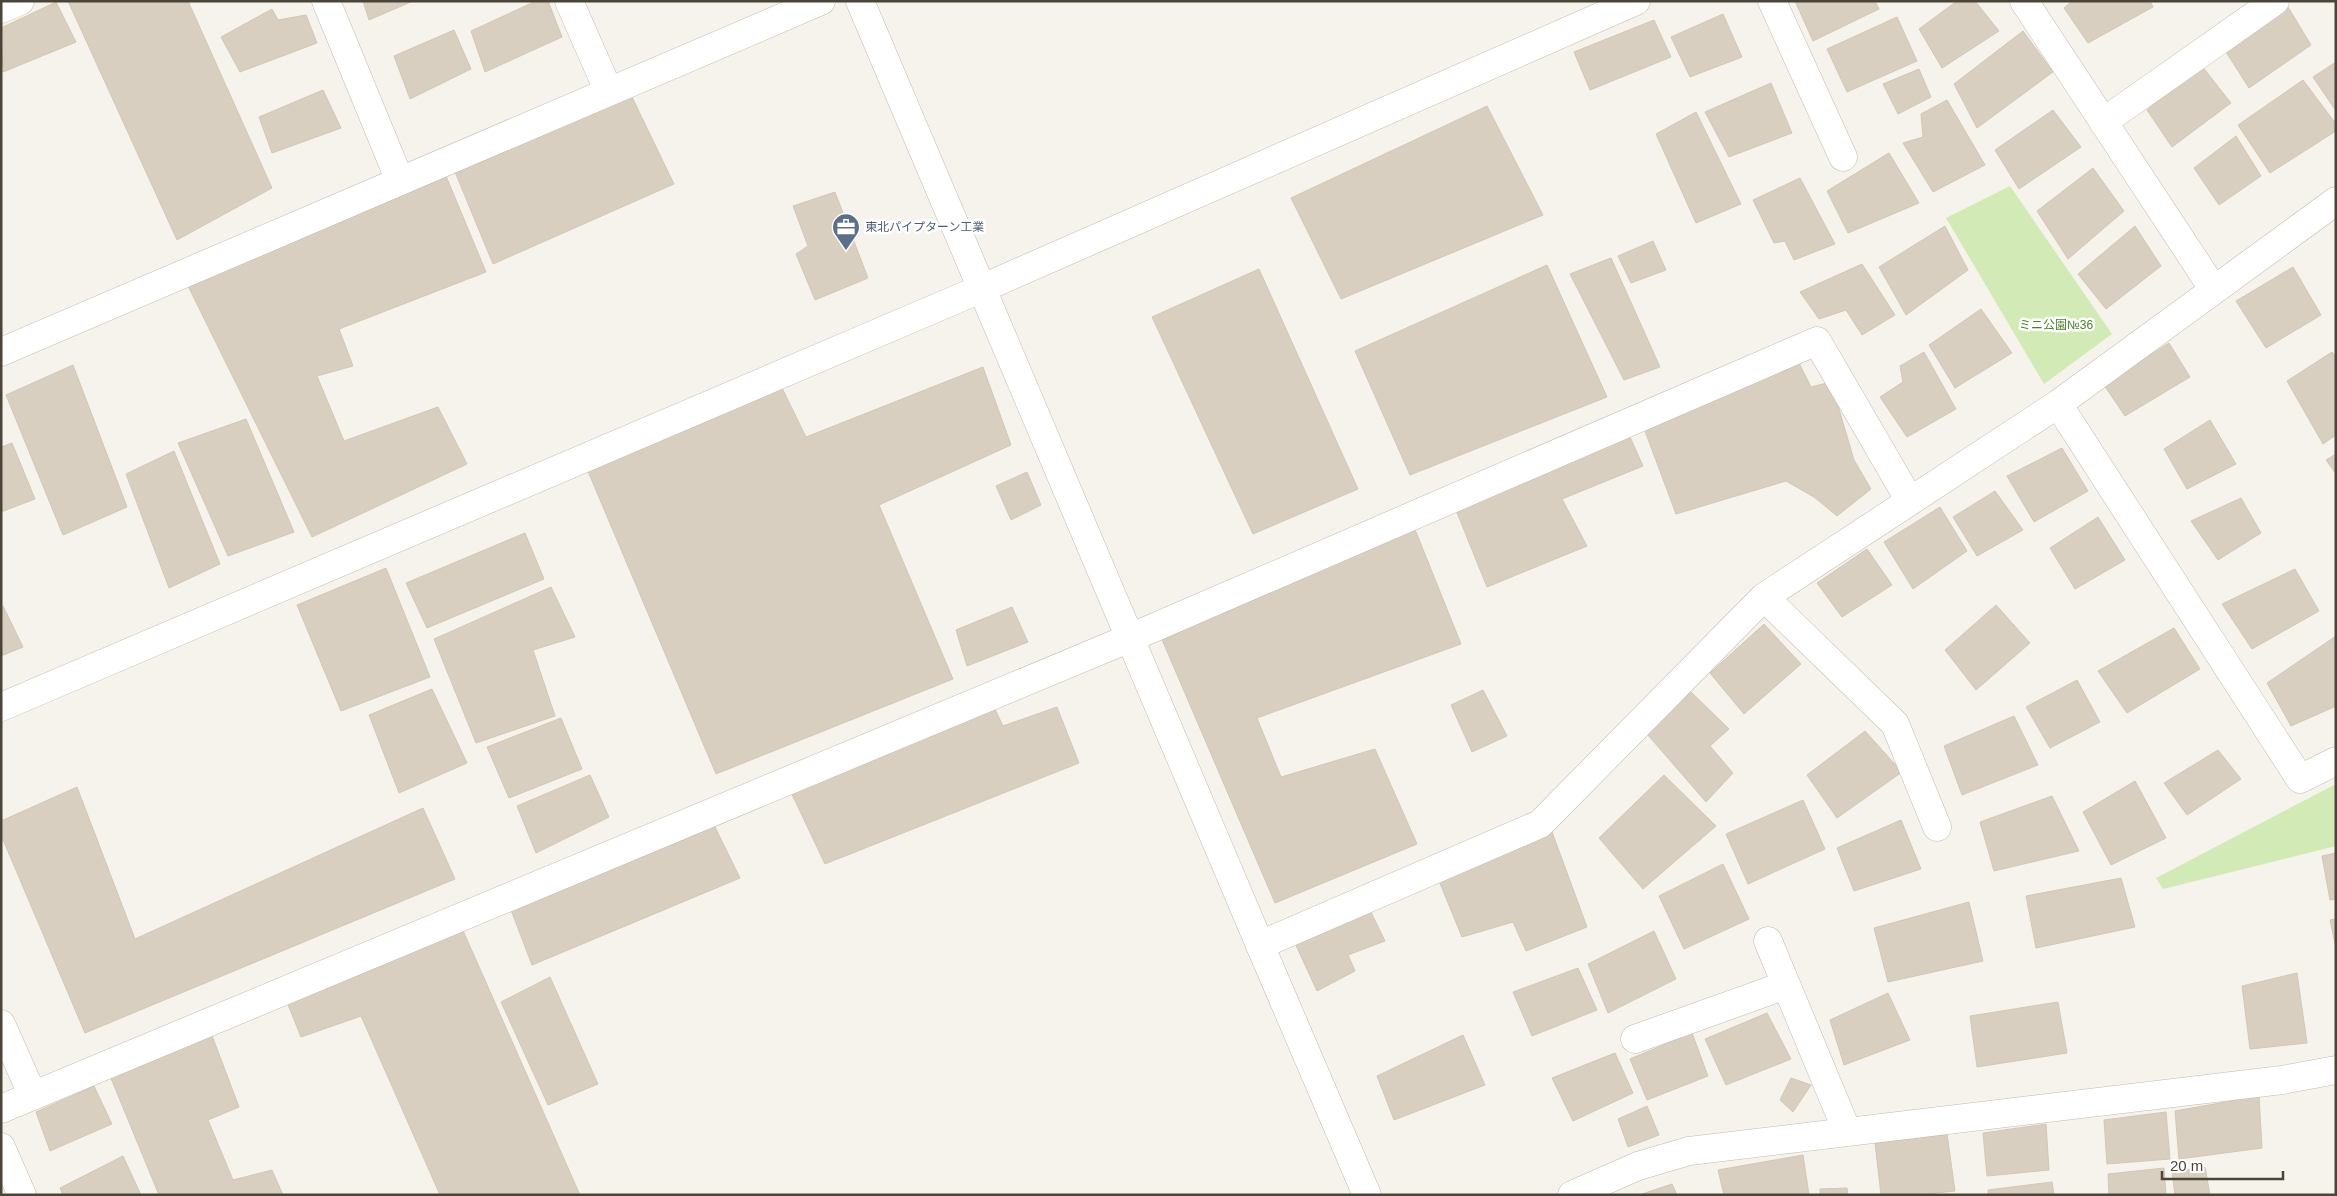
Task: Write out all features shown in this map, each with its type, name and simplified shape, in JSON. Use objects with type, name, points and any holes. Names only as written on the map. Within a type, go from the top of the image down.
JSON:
[{"type":"street","points":[[1,9],[20,1]]},
{"type":"street","points":[[326,1],[400,181]]},
{"type":"street","points":[[569,1],[609,92]]},
{"type":"street","points":[[1,352],[821,1]]},
{"type":"street","points":[[860,1],[1367,1195]]},
{"type":"street","points":[[1,707],[983,288],[1636,1]]},
{"type":"street","points":[[1772,1],[1843,158]]},
{"type":"street","points":[[2024,1],[2214,290]]},
{"type":"street","points":[[2103,122],[2275,1]]},
{"type":"street","points":[[1260,945],[1540,824],[1764,597],[2058,404],[2336,201]]},
{"type":"street","points":[[1,1109],[1130,638],[1817,341],[1910,501]]},
{"type":"street","points":[[2058,404],[2300,779],[2336,761]]},
{"type":"street","points":[[1764,597],[1895,724],[1937,827]]},
{"type":"street","points":[[1768,940],[1848,1131]]},
{"type":"street","points":[[1635,1039],[1786,985]]},
{"type":"street","points":[[1,1024],[33,1096]]},
{"type":"street","points":[[1572,1195],[1638,1166],[1689,1151],[2282,1080],[2336,1070]]},
{"type":"street","points":[[1,1147],[22,1195]]},
{"type":"green space","name":"ミニ公園№36","points":[[2010,186],[2112,334],[2044,384],[1946,218]]},
{"type":"green space","points":[[2336,784],[2336,846],[2163,889],[2156,878]]},
{"type":"building","points":[[68,1],[188,1],[272,188],[177,240]]},
{"type":"building","points":[[363,1],[413,1],[369,20]]},
{"type":"building","points":[[536,1],[548,1],[562,37],[485,72],[471,31]]},
{"type":"building","points":[[1795,1],[1875,1],[1879,9],[1813,41]]},
{"type":"building","points":[[1957,1],[1975,1],[1999,31],[1942,68],[1919,29]]},
{"type":"building","points":[[2072,1],[2150,1],[2153,7],[2088,43],[2064,8]]},
{"type":"building","points":[[56,2],[76,42],[3,72],[1,28]]},
{"type":"building","points":[[2288,7],[2311,45],[2249,88],[2226,52]]},
{"type":"building","points":[[272,9],[278,20],[306,15],[317,43],[240,72],[221,37]]},
{"type":"building","points":[[1723,14],[1742,57],[1690,77],[1671,37]]},
{"type":"building","points":[[1897,17],[1917,61],[1847,92],[1827,49]]},
{"type":"building","points":[[1654,20],[1671,57],[1590,90],[1574,52]]},
{"type":"building","points":[[454,30],[471,69],[410,99],[394,56]]},
{"type":"building","points":[[2023,31],[2053,72],[1977,128],[1954,84]]},
{"type":"building","points":[[2336,62],[2336,111],[2313,77]]},
{"type":"building","points":[[2201,65],[2231,103],[2172,147],[2147,110]]},
{"type":"building","points":[[1919,69],[1931,97],[1898,114],[1883,84]]},
{"type":"building","points":[[2303,80],[2336,124],[2336,131],[2270,173],[2238,125]]},
{"type":"building","points":[[1771,83],[1792,133],[1729,157],[1705,112]]},
{"type":"building","points":[[323,90],[341,128],[272,153],[259,117]]},
{"type":"building","points":[[631,95],[674,184],[493,264],[455,172]]},
{"type":"building","points":[[1947,100],[1985,165],[1933,192],[1903,143],[1923,137],[1921,114]]},
{"type":"building","points":[[1487,106],[1543,215],[1341,299],[1291,198]]},
{"type":"building","points":[[2053,110],[2081,147],[2019,189],[1995,150]]},
{"type":"building","points":[[1696,112],[1741,204],[1696,223],[1656,134]]},
{"type":"building","points":[[2236,136],[2261,176],[2219,205],[2194,168]]},
{"type":"building","points":[[1889,153],[1919,203],[1848,233],[1827,191]]},
{"type":"building","points":[[2093,168],[2124,211],[2068,259],[2037,211]]},
{"type":"building","points":[[446,176],[486,272],[339,329],[353,366],[317,376],[344,441],[438,407],[467,464],[312,537],[187,284]]},
{"type":"building","points":[[1800,178],[1835,244],[1794,260],[1785,241],[1774,243],[1753,200]]},
{"type":"building","points":[[835,192],[868,278],[815,300],[796,254],[808,246],[793,206]]},
{"type":"building","points":[[1945,226],[1968,270],[1906,315],[1879,267]]},
{"type":"building","points":[[2135,226],[2161,266],[2106,309],[2078,274]]},
{"type":"building","points":[[1653,241],[1666,270],[1631,283],[1618,256]]},
{"type":"building","points":[[1611,258],[1660,367],[1624,380],[1570,274]]},
{"type":"building","points":[[1862,264],[1895,315],[1862,335],[1846,310],[1819,319],[1800,292]]},
{"type":"building","points":[[1547,265],[1607,397],[1410,475],[1355,351]]},
{"type":"building","points":[[2293,267],[2321,315],[2266,348],[2236,301]]},
{"type":"building","points":[[1259,269],[1358,489],[1253,534],[1152,317]]},
{"type":"building","points":[[1981,309],[2012,353],[1955,388],[1929,345]]},
{"type":"building","points":[[2169,343],[2190,377],[2125,416],[2104,385]]},
{"type":"building","points":[[1924,352],[1956,409],[1907,437],[1880,397],[1903,382],[1900,366]]},
{"type":"building","points":[[2332,352],[2336,357],[2336,435],[2323,444],[2287,381]]},
{"type":"building","points":[[1799,363],[1811,387],[1831,382],[1854,460],[1871,489],[1837,516],[1814,497],[1786,481],[1676,514],[1645,431]]},
{"type":"building","points":[[73,365],[127,507],[63,535],[6,395]]},
{"type":"building","points":[[983,367],[1011,445],[879,505],[953,679],[716,774],[587,469],[782,388],[806,437]]},
{"type":"building","points":[[246,419],[294,532],[228,556],[178,443]]},
{"type":"building","points":[[2210,420],[2236,464],[2187,489],[2164,449]]},
{"type":"building","points":[[1627,430],[1643,466],[1562,499],[1587,546],[1487,587],[1456,510]]},
{"type":"building","points":[[12,443],[35,499],[1,512],[1,447]]},
{"type":"building","points":[[2062,448],[2088,491],[2034,522],[2007,476]]},
{"type":"building","points":[[174,451],[220,564],[169,588],[126,474]]},
{"type":"building","points":[[2336,454],[2336,474],[2326,460]]},
{"type":"building","points":[[1027,472],[1041,505],[1011,520],[996,486]]},
{"type":"building","points":[[1995,491],[2023,530],[1977,556],[1953,517]]},
{"type":"building","points":[[2241,498],[2261,533],[2218,560],[2191,521]]},
{"type":"building","points":[[1940,507],[1967,551],[1913,589],[1884,542]]},
{"type":"building","points":[[2098,517],[2125,560],[2075,589],[2050,548]]},
{"type":"building","points":[[1412,522],[1461,644],[1257,718],[1281,777],[1375,749],[1417,844],[1275,903],[1160,635]]},
{"type":"building","points":[[525,533],[544,579],[427,628],[406,583]]},
{"type":"building","points":[[1867,549],[1892,585],[1842,617],[1817,583]]},
{"type":"building","points":[[386,568],[430,677],[341,711],[297,605]]},
{"type":"building","points":[[2295,569],[2319,611],[2252,649],[2222,604]]},
{"type":"building","points":[[551,587],[575,637],[533,650],[555,716],[476,743],[434,639]]},
{"type":"building","points":[[1996,605],[2030,643],[1976,690],[1945,650]]},
{"type":"building","points":[[3,606],[23,647],[1,656],[1,607]]},
{"type":"building","points":[[1012,607],[1028,642],[967,666],[956,630]]},
{"type":"building","points":[[1764,624],[1801,664],[1744,714],[1710,673]]},
{"type":"building","points":[[2174,628],[2200,669],[2127,713],[2098,671]]},
{"type":"building","points":[[2336,636],[2336,706],[2291,726],[2267,683]]},
{"type":"building","points":[[2077,680],[2100,722],[2050,748],[2026,707]]},
{"type":"building","points":[[432,689],[467,763],[399,793],[369,715]]},
{"type":"building","points":[[1483,690],[1507,736],[1472,752],[1451,705]]},
{"type":"building","points":[[1689,690],[1729,729],[1710,746],[1733,773],[1706,802],[1647,734]]},
{"type":"building","points":[[991,701],[1003,726],[1057,707],[1079,763],[825,864],[789,788]]},
{"type":"building","points":[[2014,716],[2038,765],[1962,795],[1944,746]]},
{"type":"building","points":[[561,718],[582,769],[509,798],[487,747]]},
{"type":"building","points":[[1865,731],[1902,772],[1837,818],[1807,775]]},
{"type":"building","points":[[2218,750],[2241,779],[2187,815],[2164,783]]},
{"type":"building","points":[[590,775],[609,817],[536,853],[517,806]]},
{"type":"building","points":[[1664,775],[1716,826],[1643,889],[1599,838]]},
{"type":"building","points":[[2135,781],[2166,838],[2111,865],[2083,812]]},
{"type":"building","points":[[77,787],[135,939],[423,808],[455,879],[85,1033],[1,835],[1,821]]},
{"type":"building","points":[[2052,796],[2079,851],[1994,871],[1980,822]]},
{"type":"building","points":[[1803,800],[1825,849],[1748,884],[1726,834]]},
{"type":"building","points":[[1901,820],[1921,869],[1854,891],[1837,848]]},
{"type":"building","points":[[714,825],[740,878],[532,965],[511,910]]},
{"type":"building","points":[[1552,832],[1587,927],[1526,951],[1513,922],[1462,937],[1437,876]]},
{"type":"building","points":[[2336,853],[2336,899],[2330,900],[2322,856]]},
{"type":"building","points":[[1723,864],[1749,919],[1684,949],[1659,896]]},
{"type":"building","points":[[2121,878],[2135,927],[2036,948],[2026,896]]},
{"type":"building","points":[[1969,902],[1983,961],[1888,982],[1874,928]]},
{"type":"building","points":[[1368,906],[1385,941],[1348,955],[1355,971],[1317,991],[1294,941]]},
{"type":"building","points":[[2336,919],[2336,948],[2330,920]]},
{"type":"building","points":[[461,926],[580,1195],[440,1195],[361,1016],[301,1037],[287,1002]]},
{"type":"building","points":[[1654,931],[1676,979],[1608,1013],[1588,964]]},
{"type":"building","points":[[1578,968],[1597,1010],[1532,1036],[1513,992]]},
{"type":"building","points":[[2297,973],[2307,1043],[2250,1049],[2242,986]]},
{"type":"building","points":[[550,977],[598,1084],[548,1105],[501,1002]]},
{"type":"building","points":[[1888,993],[1910,1040],[1844,1065],[1830,1020]]},
{"type":"building","points":[[2058,1002],[2067,1053],[1977,1067],[1970,1016]]},
{"type":"building","points":[[1767,1013],[1791,1059],[1726,1085],[1705,1039]]},
{"type":"building","points":[[211,1033],[239,1107],[208,1120],[233,1180],[272,1170],[283,1195],[159,1195],[110,1076]]},
{"type":"building","points":[[1692,1033],[1708,1076],[1647,1100],[1630,1059]]},
{"type":"building","points":[[1463,1035],[1485,1085],[1394,1120],[1377,1076]]},
{"type":"building","points":[[1615,1053],[1633,1093],[1573,1121],[1552,1078]]},
{"type":"building","points":[[1791,1078],[1811,1085],[1793,1112],[1780,1100]]},
{"type":"building","points":[[94,1086],[112,1124],[50,1151],[36,1112]]},
{"type":"building","points":[[2259,1096],[2262,1148],[2179,1159],[2175,1111]]},
{"type":"building","points":[[1647,1106],[1659,1135],[1628,1147],[1618,1119]]},
{"type":"building","points":[[2166,1112],[2170,1159],[2107,1164],[2104,1120]]},
{"type":"building","points":[[2046,1124],[2049,1170],[1987,1176],[1983,1133]]},
{"type":"building","points":[[1947,1134],[1955,1191],[1918,1195],[1881,1195],[1875,1143]]},
{"type":"building","points":[[1803,1155],[1809,1195],[1724,1195],[1718,1170]]},
{"type":"building","points":[[123,1156],[141,1195],[63,1195],[60,1188]]},
{"type":"building","points":[[2205,1167],[2210,1195],[2175,1195],[2172,1172]]},
{"type":"building","points":[[2164,1168],[2166,1195],[2109,1195],[2108,1174]]},
{"type":"building","points":[[2052,1182],[2054,1195],[1988,1195],[1988,1190]]},
{"type":"building","points":[[1672,1184],[1677,1195],[1639,1195]]},
{"type":"building","points":[[1847,1188],[1848,1195],[1820,1195],[1820,1189]]},
{"type":"place","name":"東北パイプターン工業","points":[[846,251]]}]
